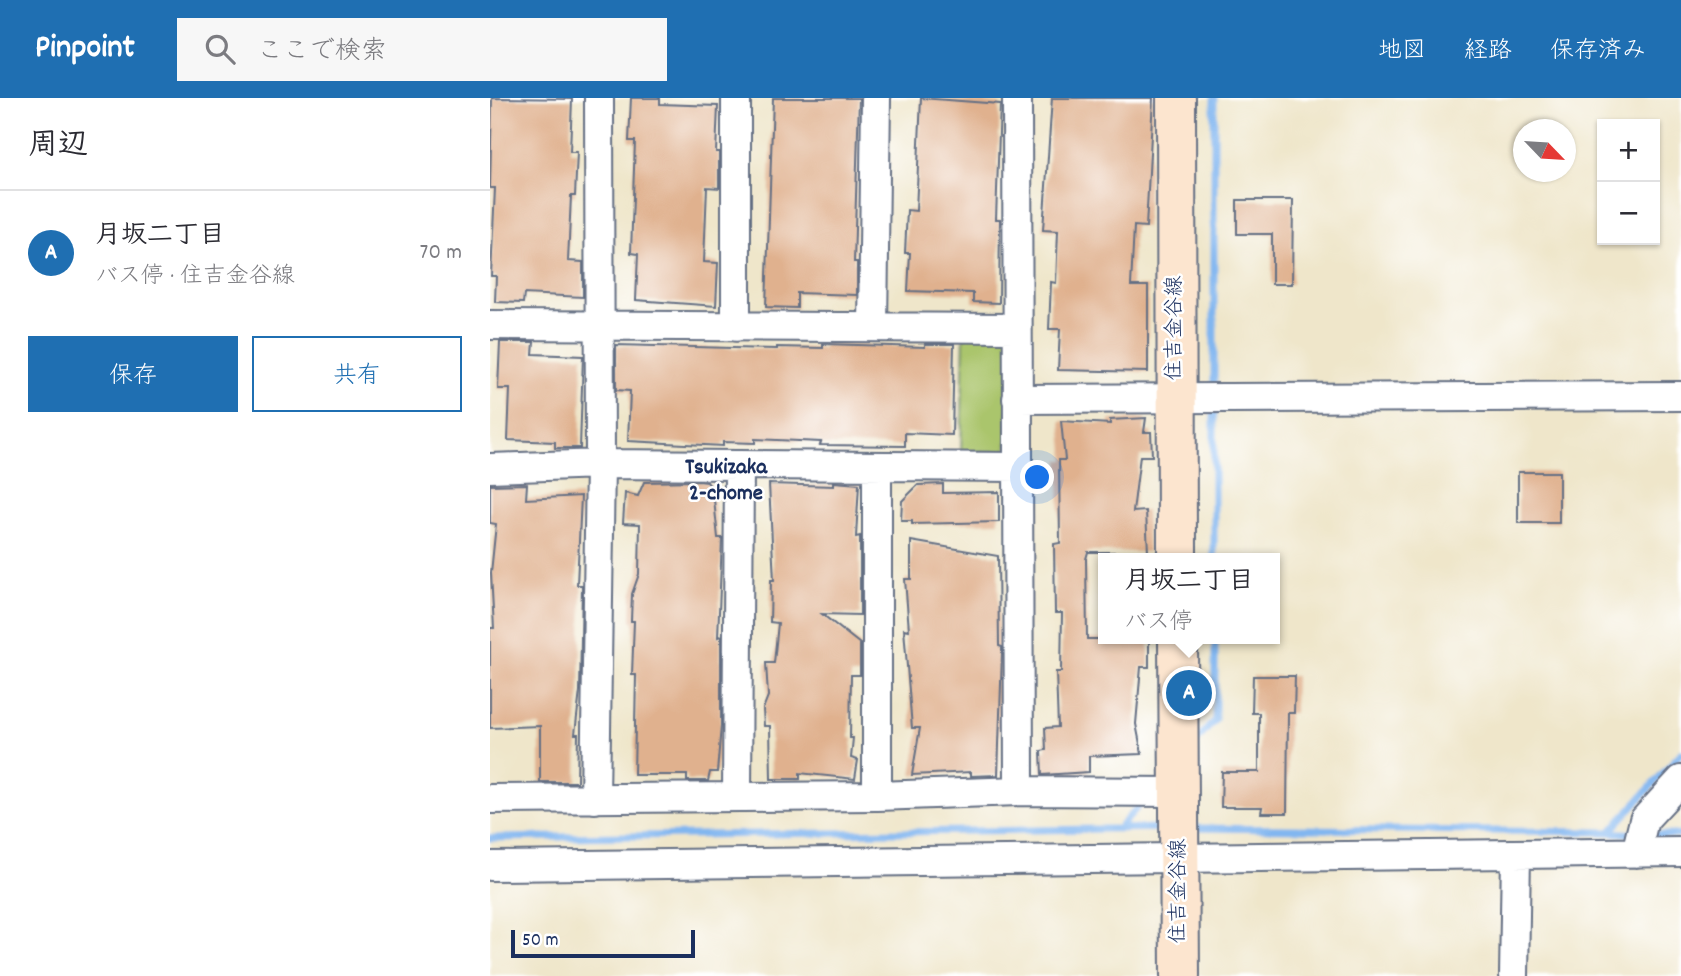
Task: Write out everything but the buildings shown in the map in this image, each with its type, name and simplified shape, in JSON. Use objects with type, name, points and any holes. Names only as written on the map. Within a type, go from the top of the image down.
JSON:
[{"type":"main road","name":"住吉金谷線","points":[[1176,98],[1187,399],[1177,553]]},
{"type":"main road","name":"住吉金谷線","points":[[1178,644],[1179,739],[1171,812],[1180,976]]},
{"type":"street","points":[[595,799],[600,464],[599,98]]},
{"type":"street","points":[[736,98],[736,327]]},
{"type":"street","points":[[873,327],[876,98]]},
{"type":"street","points":[[1017,98],[1019,791]]},
{"type":"street","points":[[490,325],[1016,328]]},
{"type":"street","points":[[1017,399],[1681,396]]},
{"type":"street","points":[[490,468],[600,464],[1018,467]]},
{"type":"street","points":[[737,797],[739,465]]},
{"type":"street","points":[[877,466],[877,796]]},
{"type":"street","points":[[1636,852],[1644,820],[1681,780]]},
{"type":"street","points":[[490,799],[877,796],[1019,791],[1516,853],[1681,852]]},
{"type":"street","points":[[490,866],[1171,812]]},
{"type":"street","points":[[1514,976],[1516,853]]},
{"type":"green space","points":[[964,333],[1010,334],[1007,452],[961,451]]},
{"type":"waterway","points":[[1214,98],[1214,391]]},
{"type":"waterway","points":[[1214,403],[1214,553]]},
{"type":"waterway","points":[[1193,745],[1215,720],[1215,644]]},
{"type":"waterway","points":[[1192,828],[1610,832],[1681,753]]},
{"type":"waterway","points":[[1119,828],[1143,801]]},
{"type":"waterway","points":[[490,838],[1169,828]]},
{"type":"waterway","points":[[1610,832],[1635,834]]},
{"type":"waterway","points":[[1647,835],[1681,835]]},
{"type":"place","name":"月坂二丁目","points":[[1189,693]]},
{"type":"district","name":"Tsukizaka 2-chome","points":[[726,481]]}]
